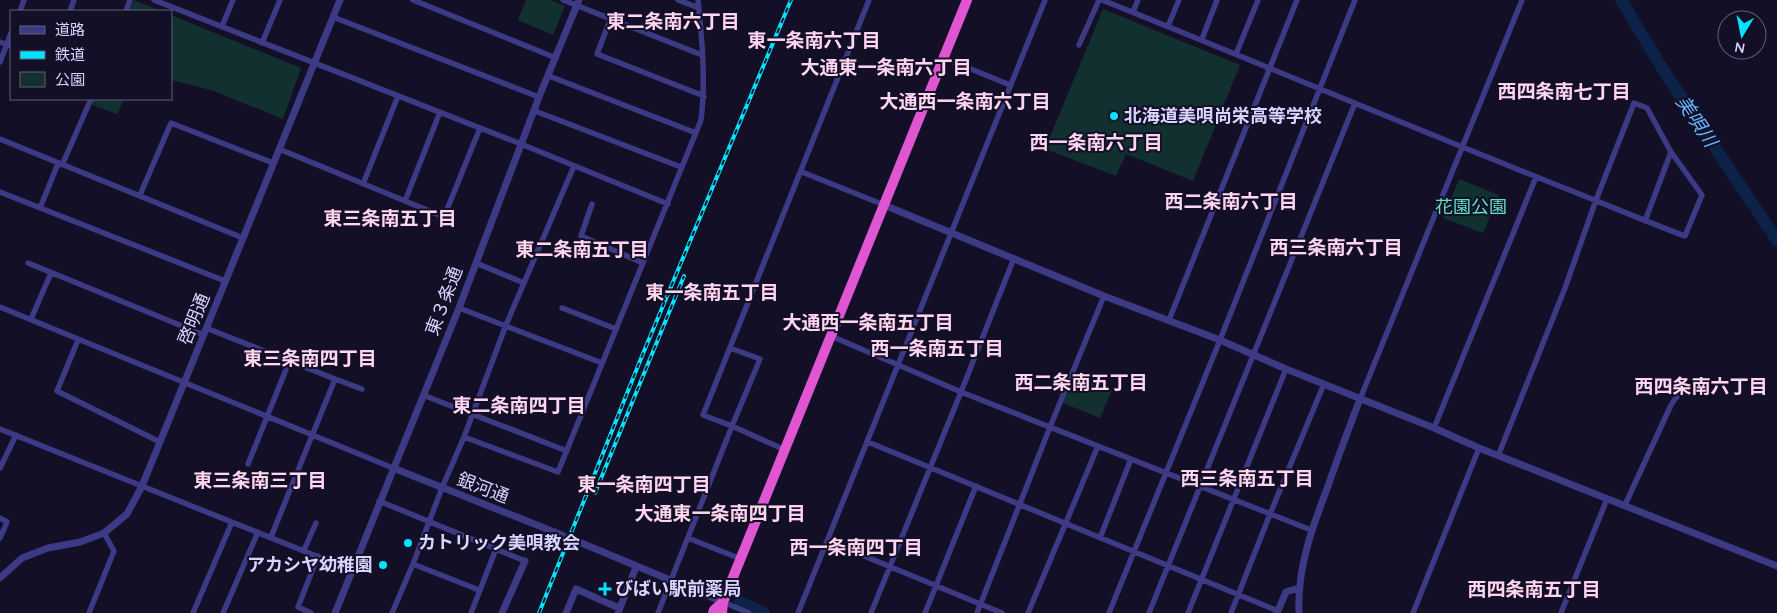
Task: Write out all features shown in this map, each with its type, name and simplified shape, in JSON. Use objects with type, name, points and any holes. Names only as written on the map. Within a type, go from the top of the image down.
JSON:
[{"type":"highway","points":[[722,613],[723,602],[967,0]]},
{"type":"highway","points":[[713,613],[723,602]]},
{"type":"street","points":[[154,0],[521,144],[668,204]]},
{"type":"street","points":[[222,26],[232,0]]},
{"type":"street","points":[[262,43],[280,0]]},
{"type":"street","name":"啓明通","points":[[0,578],[22,558],[48,548],[80,542],[104,532],[127,514],[142,486],[340,0]]},
{"type":"street","points":[[413,0],[556,58]]},
{"type":"street","points":[[563,0],[578,3],[610,20],[702,55]]},
{"type":"street","points":[[678,0],[699,8]]},
{"type":"street","points":[[464,437],[558,472],[668,204],[680,167],[701,120],[704,96],[703,43],[698,0]]},
{"type":"street","points":[[785,450],[732,426],[702,415],[802,172],[870,0]]},
{"type":"street","points":[[798,613],[1045,0]]},
{"type":"street","points":[[1079,45],[1100,0],[1202,39],[1319,90],[1355,103],[1596,200],[1645,221],[1685,236],[1702,195],[1671,152],[1647,108],[1634,103],[1596,200],[1565,288],[1498,456]]},
{"type":"street","points":[[1133,12],[1138,0]]},
{"type":"street","points":[[1168,26],[1179,0]]},
{"type":"street","points":[[1202,39],[1217,0]]},
{"type":"street","points":[[1236,54],[1258,0]]},
{"type":"street","points":[[1168,320],[1298,0]]},
{"type":"street","points":[[1109,613],[1355,0]]},
{"type":"street","points":[[1299,613],[1299,588],[1311,530],[1360,399],[1522,0]]},
{"type":"street","name":"東３条通","points":[[335,613],[459,308],[521,144],[578,3]]},
{"type":"street","points":[[333,17],[539,98]]},
{"type":"street","points":[[610,20],[597,54],[704,96]]},
{"type":"street","points":[[0,42],[9,46],[0,62]]},
{"type":"street","points":[[944,58],[1010,85]]},
{"type":"street","points":[[549,76],[696,133]]},
{"type":"street","points":[[363,184],[398,96]]},
{"type":"street","points":[[40,208],[58,166],[63,163],[90,100]]},
{"type":"street","points":[[1149,613],[1355,103]]},
{"type":"street","points":[[535,110],[680,167]]},
{"type":"street","points":[[405,201],[440,112]]},
{"type":"street","points":[[140,195],[171,123],[273,163]]},
{"type":"street","points":[[279,149],[444,216],[480,128]]},
{"type":"street","points":[[0,139],[63,163],[243,238]]},
{"type":"street","points":[[1645,221],[1671,152]]},
{"type":"street","points":[[392,613],[464,437],[506,325],[574,166]]},
{"type":"street","points":[[802,172],[1104,296],[1220,340],[1498,456],[1773,565]]},
{"type":"street","points":[[1434,428],[1536,177]]},
{"type":"street","points":[[0,192],[225,281]]},
{"type":"street","points":[[592,204],[581,236],[643,263]]},
{"type":"street","points":[[871,613],[1014,258]]},
{"type":"street","points":[[28,263],[205,332],[362,389]]},
{"type":"street","points":[[476,263],[524,283]]},
{"type":"street","points":[[31,319],[51,273]]},
{"type":"street","points":[[977,613],[1104,296]]},
{"type":"street","points":[[0,307],[393,468]]},
{"type":"street","points":[[459,308],[602,363]]},
{"type":"street","points":[[562,308],[616,328]]},
{"type":"street","points":[[831,336],[961,392],[1311,530]]},
{"type":"street","points":[[78,340],[57,390],[160,442]]},
{"type":"street","points":[[658,613],[760,359],[730,348]]},
{"type":"street","points":[[248,464],[289,362]]},
{"type":"street","points":[[1188,613],[1286,369]]},
{"type":"street","points":[[271,537],[335,379]]},
{"type":"street","points":[[1231,613],[1324,384]]},
{"type":"street","points":[[423,395],[567,451]]},
{"type":"street","points":[[1625,505],[1671,405],[1678,395]]},
{"type":"street","points":[[0,429],[351,570]]},
{"type":"street","points":[[1,465],[16,436]]},
{"type":"street","points":[[868,442],[1277,612],[1286,592],[1299,588]]},
{"type":"street","points":[[1028,613],[1098,446]]},
{"type":"street","points":[[1413,613],[1480,448]]},
{"type":"street","points":[[1100,538],[1131,459]]},
{"type":"street","name":"銀河通","points":[[393,468],[562,535]]},
{"type":"street","points":[[924,613],[976,486]]},
{"type":"street","points":[[1561,613],[1607,499]]},
{"type":"street","points":[[379,501],[525,561],[502,613]]},
{"type":"street","points":[[0,518],[7,522],[0,538]]},
{"type":"street","points":[[194,613],[232,522]]},
{"type":"street","points":[[304,550],[316,523]]},
{"type":"street","points":[[89,613],[114,551],[104,532]]},
{"type":"street","points":[[223,613],[258,532]]},
{"type":"street","points":[[688,538],[741,559]]},
{"type":"street","points":[[828,541],[890,565],[1002,613]]},
{"type":"street","points":[[580,542],[749,613]]},
{"type":"street","points":[[471,613],[496,548]]},
{"type":"street","points":[[311,613],[298,608],[318,556]]},
{"type":"street","points":[[413,564],[479,590]]},
{"type":"street","points":[[566,613],[576,589],[618,611],[636,567]]},
{"type":"green space","points":[[134,0],[159,10],[129,10]]},
{"type":"green space","points":[[526,0],[551,0],[565,6],[553,35],[518,20]]},
{"type":"green space","points":[[1103,9],[1240,65],[1193,181],[1126,154],[1116,176],[1045,149]]},
{"type":"green space","points":[[172,15],[301,68],[283,119],[211,90],[172,80]]},
{"type":"green space","points":[[92,100],[124,100],[117,114],[90,104]]},
{"type":"green space","name":"花園公園","points":[[1459,179],[1499,195],[1483,233],[1443,218]]},
{"type":"green space","points":[[1075,374],[1112,390],[1100,418],[1063,403]]},
{"type":"waterway","name":"美唄川","points":[[1621,0],[1664,71],[1777,240]]},
{"type":"waterway","points":[[740,602],[764,613]]},
{"type":"tunnel","points":[[562,535],[579,542]]},
{"type":"railway","points":[[539,613],[642,356],[791,0]]},
{"type":"railway","points":[[595,493],[684,276]]},
{"type":"place","name":"北海道美唄尚栄高等学校","points":[[1114,116]]},
{"type":"place","name":"カトリック美唄教会","points":[[408,543]]},
{"type":"place","name":"アカシヤ幼稚園","points":[[383,565]]},
{"type":"place","name":"びばい駅前薬局","points":[[605,589]]},
{"type":"district","name":"東二条南六丁目","points":[[673,21]]},
{"type":"district","name":"東一条南六丁目","points":[[814,40]]},
{"type":"district","name":"大通東一条南六丁目","points":[[886,67]]},
{"type":"district","name":"西四条南七丁目","points":[[1564,91]]},
{"type":"district","name":"大通西一条南六丁目","points":[[965,101]]},
{"type":"district","name":"西一条南六丁目","points":[[1096,142]]},
{"type":"district","name":"西二条南六丁目","points":[[1231,201]]},
{"type":"district","name":"東三条南五丁目","points":[[390,218]]},
{"type":"district","name":"西三条南六丁目","points":[[1336,247]]},
{"type":"district","name":"東二条南五丁目","points":[[582,249]]},
{"type":"district","name":"東一条南五丁目","points":[[712,292]]},
{"type":"district","name":"大通西一条南五丁目","points":[[868,322]]},
{"type":"district","name":"西一条南五丁目","points":[[937,348]]},
{"type":"district","name":"東三条南四丁目","points":[[310,358]]},
{"type":"district","name":"西二条南五丁目","points":[[1081,382]]},
{"type":"district","name":"西四条南六丁目","points":[[1701,386]]},
{"type":"district","name":"東二条南四丁目","points":[[519,405]]},
{"type":"district","name":"西三条南五丁目","points":[[1247,478]]},
{"type":"district","name":"東三条南三丁目","points":[[260,480]]},
{"type":"district","name":"東一条南四丁目","points":[[644,484]]},
{"type":"district","name":"大通東一条南四丁目","points":[[720,513]]},
{"type":"district","name":"西一条南四丁目","points":[[856,547]]},
{"type":"district","name":"西四条南五丁目","points":[[1534,589]]}]
